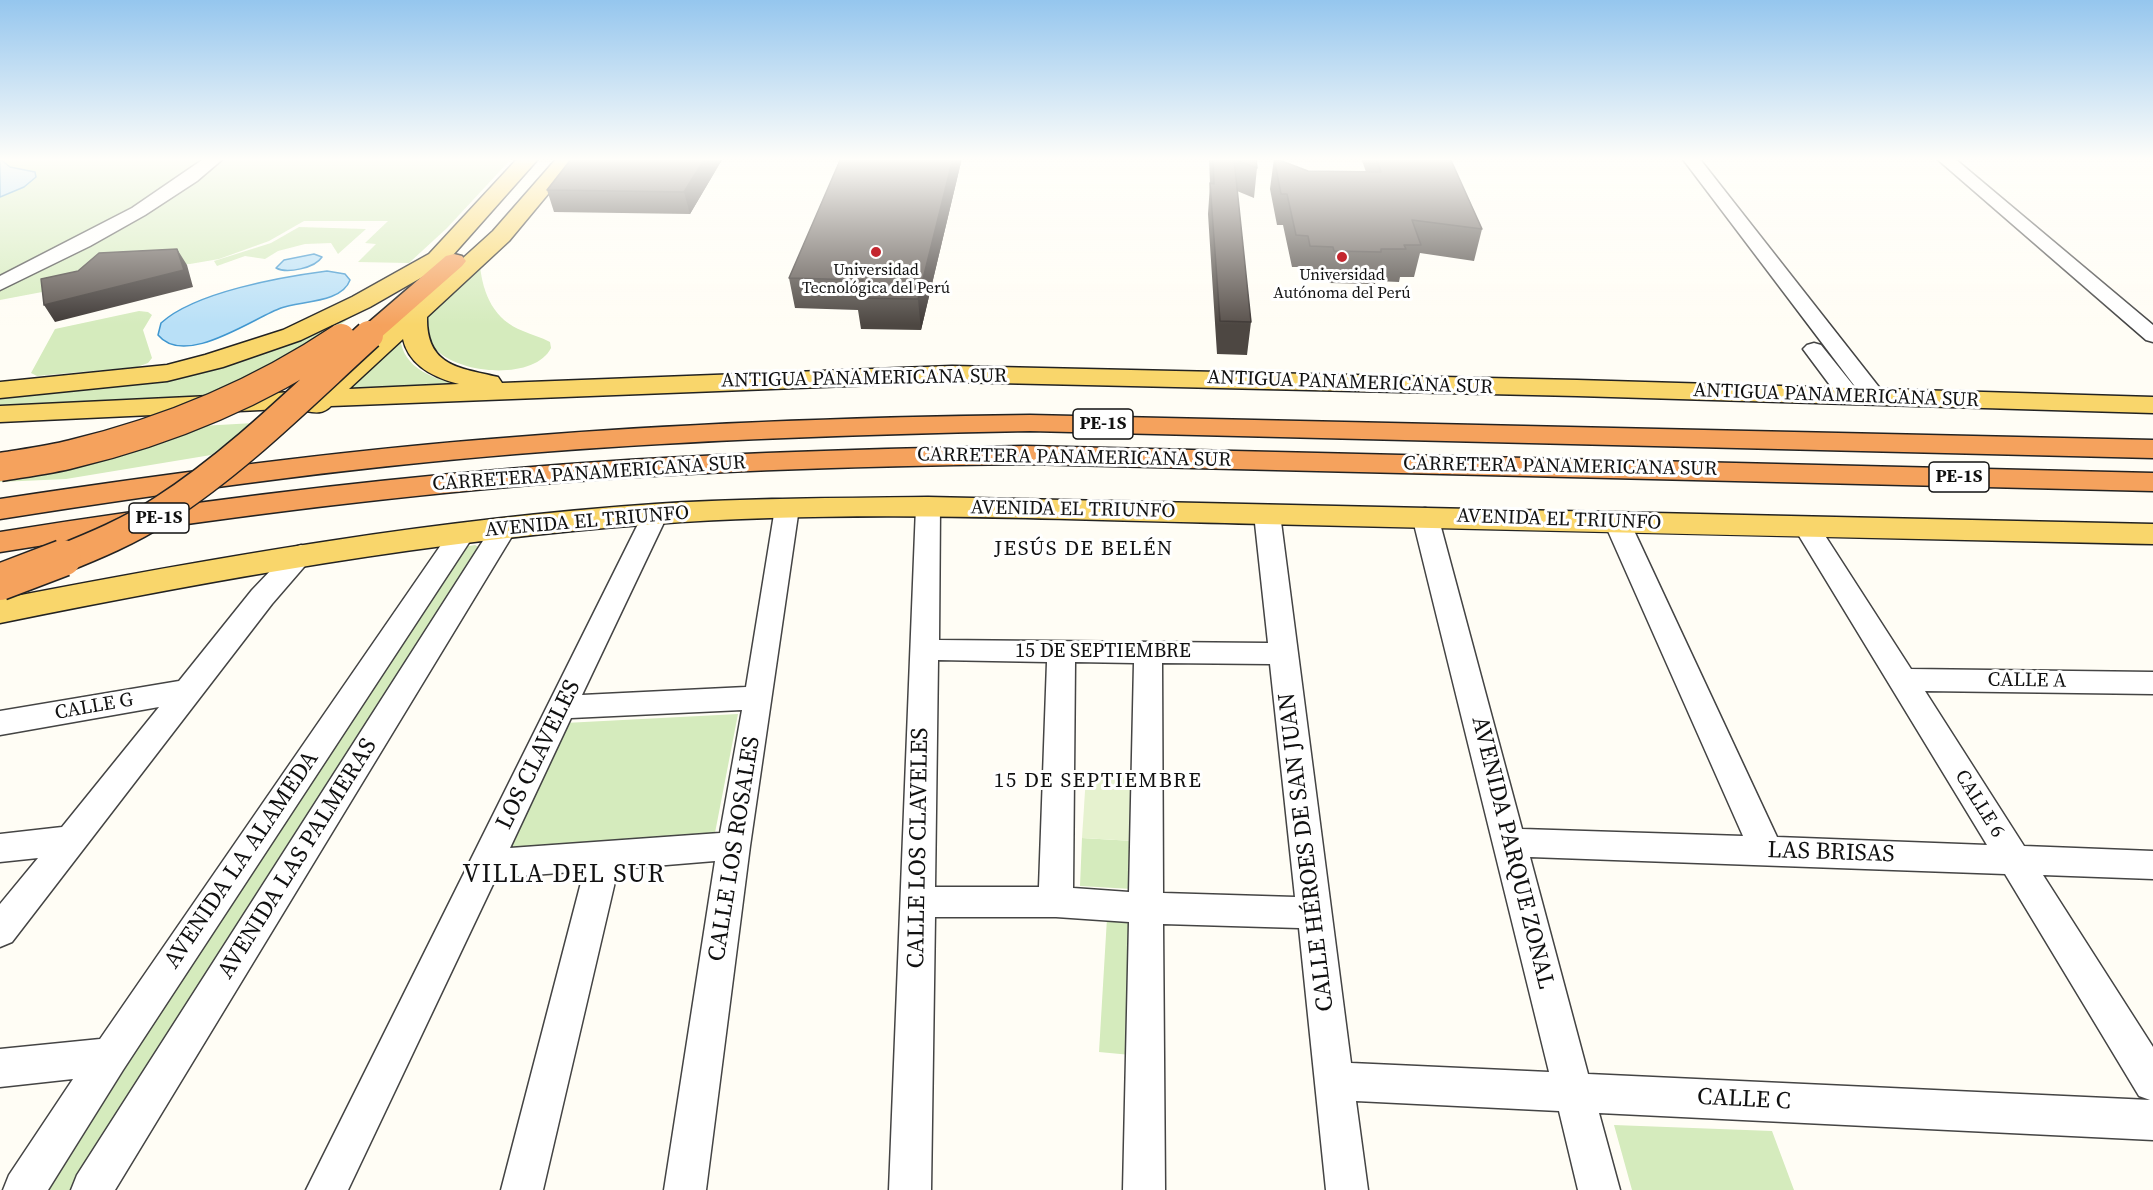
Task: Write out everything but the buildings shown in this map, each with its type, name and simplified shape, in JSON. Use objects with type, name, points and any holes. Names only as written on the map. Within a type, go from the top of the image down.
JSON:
[{"type":"highway","points":[[0,582],[97,545],[160,511],[217,469],[361,332],[445,260]]},
{"type":"highway","points":[[0,467],[80,453],[174,422],[276,379],[361,332]]},
{"type":"highway","name":"CARRETERA PANAMERICANA SUR","points":[[0,509],[189,481],[467,449],[690,432],[914,424],[1042,423],[2153,449]]},
{"type":"highway","name":"CARRETERA PANAMERICANA SUR","points":[[0,542],[283,502],[498,479],[681,465],[908,456],[1025,455],[2153,482]]},
{"type":"main road","points":[[445,260],[483,214]]},
{"type":"main road","points":[[0,390],[167,373],[214,361],[292,335],[445,260],[504,214]]},
{"type":"main road","points":[[0,432],[314,406],[501,236],[520,214]]},
{"type":"main road","points":[[415,314],[412,330],[414,339],[420,351],[432,365],[487,383],[547,391]]},
{"type":"main road","name":"ANTIGUA PANAMERICANA SUR","points":[[314,406],[453,402],[547,391],[952,374],[2153,405]]},
{"type":"main road","points":[[0,414],[314,406]]},
{"type":"main road","name":"AVENIDA EL TRIUNFO","points":[[0,611],[301,554],[463,532],[655,514],[787,508],[928,507],[1425,516],[2153,534]]},
{"type":"street","points":[[0,273],[112,214]]},
{"type":"street","points":[[0,284],[134,214]]},
{"type":"street","points":[[1715,214],[1861,396]]},
{"type":"street","points":[[1730,214],[1861,396]]},
{"type":"street","points":[[2009,214],[2153,336]]},
{"type":"street","name":"CALLE LOS CLAVELES","points":[[909,1190],[919,902],[928,507]]},
{"type":"street","name":"CALLE LOS ROSALES","points":[[686,1190],[734,846],[787,508]]},
{"type":"street","name":"LOS CLAVELES","points":[[327,1190],[655,514]]},
{"type":"street","name":"CALLE HÉROES DE SAN JUAN","points":[[1267,514],[1347,1190]]},
{"type":"street","name":"AVENIDA PARQUE ZONAL","points":[[1425,516],[1599,1190]]},
{"type":"street","points":[[1617,522],[1766,850]]},
{"type":"street","name":"CALLE 6","points":[[1806,526],[2153,1082]]},
{"type":"street","name":"AVENIDA LAS PALMERAS","points":[[92,1190],[504,528]]},
{"type":"street","name":"AVENIDA LA ALAMEDA","points":[[24,1190],[110,1057],[463,532]]},
{"type":"street","points":[[0,931],[262,597],[301,554]]},
{"type":"street","name":"15 DE SEPTIEMBRE","points":[[923,651],[1284,654]]},
{"type":"street","points":[[1056,902],[1061,652]]},
{"type":"street","points":[[1144,1190],[1148,652]]},
{"type":"street","name":"CALLE A","points":[[1901,680],[2153,683]]},
{"type":"street","name":"CALLE G","points":[[0,723],[188,691]]},
{"type":"street","points":[[562,707],[759,698]]},
{"type":"street","points":[[0,848],[70,840]]},
{"type":"street","name":"LAS BRISAS","points":[[1509,842],[2153,865]]},
{"type":"street","points":[[487,864],[734,846]]},
{"type":"street","points":[[522,1190],[605,855]]},
{"type":"street","points":[[919,902],[1056,902],[1147,908],[1314,913]]},
{"type":"street","points":[[0,1068],[110,1057]]},
{"type":"street","name":"CALLE C","points":[[1334,1081],[2153,1120]]},
{"type":"green space","points":[[0,214],[460,214],[409,263],[358,262],[376,244],[365,243],[388,221],[304,221],[269,241],[219,259],[190,264],[150,266],[100,281],[0,300]]},
{"type":"green space","points":[[299,227],[366,229],[338,254],[331,243],[305,244],[278,251],[265,259],[245,256],[217,266],[214,261],[271,243]]},
{"type":"green space","points":[[480,266],[487,296],[497,313],[513,326],[550,342],[551,348],[538,361],[518,369],[494,370],[470,367],[448,359],[433,346],[426,330],[432,310],[447,293]]},
{"type":"green space","points":[[364,308],[277,369],[213,398],[0,411],[0,395],[149,381]]},
{"type":"green space","points":[[139,311],[152,315],[143,330],[152,358],[148,363],[137,367],[37,376],[31,373],[55,329]]},
{"type":"green space","points":[[400,337],[407,358],[414,365],[432,376],[463,386],[342,392]]},
{"type":"green space","points":[[254,423],[211,455],[66,479],[0,482],[0,475],[183,427]]},
{"type":"green space","points":[[475,545],[482,549],[81,1190],[41,1190],[464,547]]},
{"type":"green space","points":[[738,714],[714,838],[510,847],[565,723]]},
{"type":"green space","points":[[1086,776],[1135,778],[1134,841],[1082,838]]},
{"type":"green space","points":[[1082,838],[1134,841],[1132,889],[1080,886]]},
{"type":"green space","points":[[1107,918],[1136,920],[1131,1055],[1099,1052]]},
{"type":"green space","points":[[1614,1125],[1772,1131],[1794,1190],[1632,1190]]},
{"type":"water","points":[[314,254],[322,257],[307,267],[294,270],[276,268],[284,260]]},
{"type":"water","points":[[327,271],[345,274],[350,280],[346,288],[330,297],[281,308],[237,330],[201,344],[185,346],[170,344],[158,335],[161,323],[176,312],[216,295],[286,277]]},
{"type":"place","name":"Universidad Tecnológica del Perú","points":[[876,252]]},
{"type":"place","name":"Universidad Autónoma del Perú","points":[[1342,257]]},
{"type":"district","name":"JESÚS DE BELÉN","points":[[1084,550]]},
{"type":"district","name":"15 DE SEPTIEMBRE","points":[[1098,782]]},
{"type":"district","name":"VILLA DEL SUR","points":[[564,875]]}]
